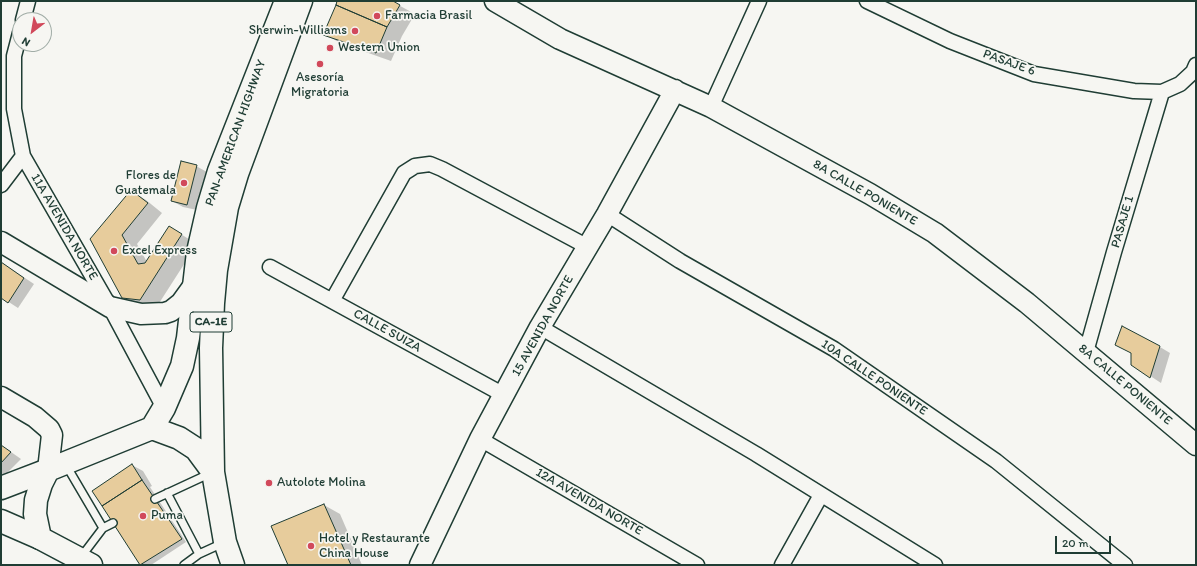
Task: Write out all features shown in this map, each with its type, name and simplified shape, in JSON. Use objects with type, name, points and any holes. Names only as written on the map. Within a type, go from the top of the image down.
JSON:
[{"type":"main road","name":"PAN-AMERICAN HIGHWAY","points":[[152,428],[164,408],[182,366],[188,338],[198,252],[208,208],[219,171],[286,1]]},
{"type":"main road","name":"PAN-AMERICAN HIGHWAY","points":[[233,565],[225,542],[213,472],[211,323],[216,270],[227,208],[237,174],[301,1]]},
{"type":"main road","points":[[1,488],[152,428],[179,438],[196,449],[213,472]]},
{"type":"main road","points":[[40,538],[36,514],[36,500],[41,484],[57,466]]},
{"type":"main road","points":[[1,521],[40,538],[85,562]]},
{"type":"street","points":[[25,12],[28,1]]},
{"type":"street","name":"8A CALLE PONIENTE","points":[[496,1],[560,39],[711,107],[870,194],[935,233],[1027,303],[1196,445]]},
{"type":"street","points":[[711,107],[760,1]]},
{"type":"street","name":"PASAJE 6","points":[[867,1],[950,41],[1034,74],[1134,91],[1162,92]]},
{"type":"street","name":"11A AVENIDA NORTE","points":[[15,52],[14,109],[24,156],[110,307],[164,408]]},
{"type":"street","points":[[1162,92],[1180,84],[1193,72],[1196,65]]},
{"type":"street","name":"15 AVENIDA NORTE","points":[[420,565],[480,439],[540,327],[607,214],[675,90]]},
{"type":"street","name":"PASAJE 1","points":[[1086,352],[1162,92]]},
{"type":"street","points":[[1,185],[24,156]]},
{"type":"street","points":[[332,301],[404,173],[415,166],[430,164],[442,169],[588,247]]},
{"type":"street","name":"10A CALLE PONIENTE","points":[[607,214],[680,261],[834,349],[996,461],[1125,565]]},
{"type":"street","points":[[1,242],[110,307],[141,314],[171,311],[181,303],[194,285]]},
{"type":"street","name":"CALLE SUIZA","points":[[270,267],[504,395]]},
{"type":"street","points":[[540,327],[756,454],[935,565]]},
{"type":"street","points":[[1,396],[34,417],[49,429],[52,435],[57,466]]},
{"type":"street","name":"12A AVENIDA NORTE","points":[[480,439],[697,565]]},
{"type":"street","points":[[782,565],[821,495]]},
{"type":"lane","points":[[57,466],[103,528]]},
{"type":"lane","points":[[155,500],[213,472]]},
{"type":"lane","points":[[168,493],[198,554]]},
{"type":"lane","points":[[85,562],[103,528],[113,523]]},
{"type":"lane","points":[[184,565],[198,554],[225,542]]},
{"type":"building","name":"Farmacia Brasil","points":[[337,1],[393,1],[400,5],[387,27],[336,5]]},
{"type":"building","name":"Sherwin-Williams","points":[[336,5],[387,27],[376,53],[323,35]]},
{"type":"building","name":"Flores de Guatemala","points":[[181,161],[197,165],[187,205],[171,201]]},
{"type":"building","name":"Excel Express","points":[[131,190],[148,203],[122,235],[138,264],[145,263],[169,226],[182,234],[140,300],[122,298],[90,239]]},
{"type":"building","points":[[1,262],[24,278],[8,303],[1,298]]},
{"type":"building","points":[[1122,326],[1160,346],[1150,378],[1131,365],[1131,353],[1115,345]]},
{"type":"building","points":[[1,445],[11,452],[1,463]]},
{"type":"building","points":[[132,464],[142,480],[102,506],[92,491]]},
{"type":"building","points":[[142,480],[182,539],[140,565],[102,506]]},
{"type":"building","name":"Hotel y Restaurante China House","points":[[324,504],[351,565],[288,565],[271,526]]},
{"type":"place","name":"Farmacia Brasil","points":[[377,16]]},
{"type":"place","name":"Sherwin-Williams","points":[[355,31]]},
{"type":"place","name":"Western Union","points":[[330,48]]},
{"type":"place","name":"Asesoría Migratoria","points":[[320,64]]},
{"type":"place","name":"Flores de Guatemala","points":[[184,183]]},
{"type":"place","name":"Excel Express","points":[[114,251]]},
{"type":"place","name":"Autolote Molina","points":[[269,483]]},
{"type":"place","name":"Puma","points":[[143,516]]},
{"type":"place","name":"Hotel y Restaurante China House","points":[[311,546]]}]
